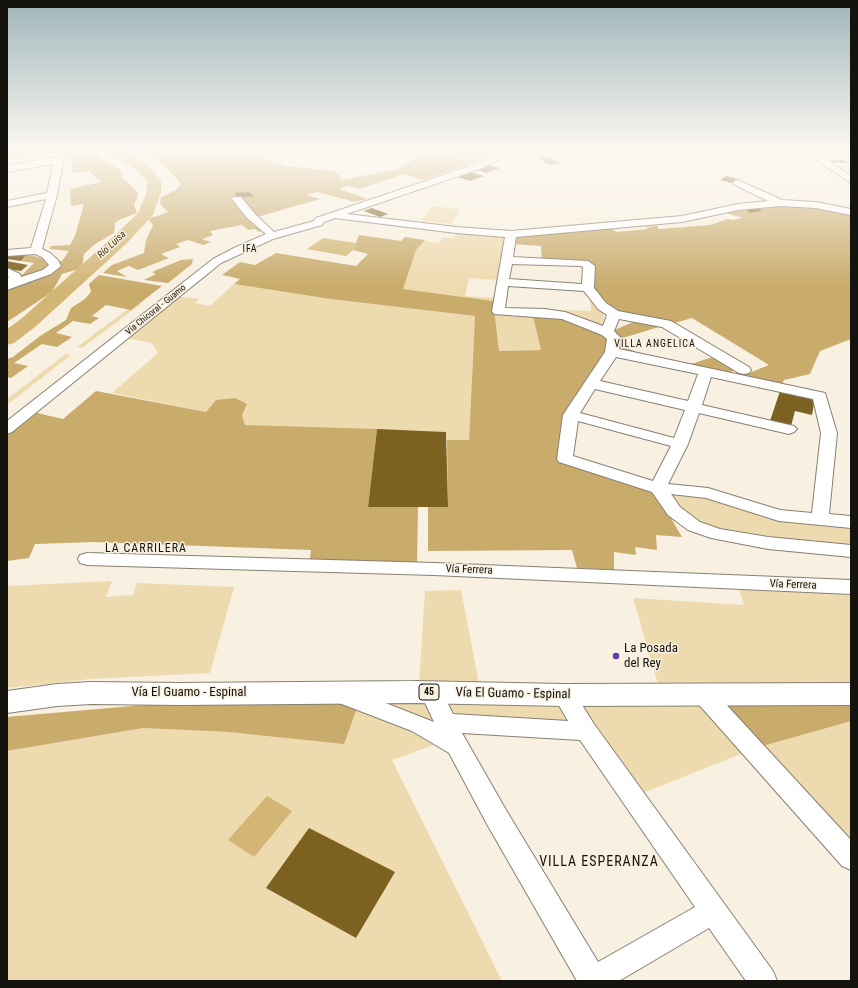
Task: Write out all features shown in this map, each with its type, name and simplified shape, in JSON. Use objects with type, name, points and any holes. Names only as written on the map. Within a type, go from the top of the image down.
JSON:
[{"type":"main road","name":"Vía El Guamo - Espinal","points":[[7,702],[57,695],[91,693],[180,694],[431,692],[564,695],[702,693],[851,694]]},
{"type":"street","name":"Vía Chicoral - Guamo","points":[[7,429],[96,353],[198,272],[267,235],[318,223],[320,220],[397,194]]},
{"type":"street","points":[[761,194],[780,203]]},
{"type":"street","points":[[7,204],[52,195],[36,251]]},
{"type":"street","points":[[237,199],[267,235]]},
{"type":"street","points":[[335,215],[456,230],[511,234],[682,219],[738,207],[780,203],[816,204],[846,201]]},
{"type":"street","points":[[816,204],[851,212]]},
{"type":"street","points":[[511,234],[498,311],[545,313],[565,316],[607,332],[614,338],[612,352],[571,415],[565,459],[658,488],[708,493],[779,515],[851,522]]},
{"type":"street","points":[[7,253],[36,251],[54,262],[55,266],[47,272],[8,286]]},
{"type":"street","points":[[507,260],[584,263],[589,266],[588,288],[602,306],[614,314],[666,324],[744,370]]},
{"type":"street","points":[[7,271],[16,276],[8,286]]},
{"type":"street","points":[[503,282],[588,288]]},
{"type":"street","points":[[607,332],[614,314]]},
{"type":"street","points":[[612,352],[820,396],[829,433],[820,520]]},
{"type":"street","name":"Vía Chicoral - Guamo","points":[[7,414],[96,353]]},
{"type":"street","points":[[658,488],[680,444],[706,372]]},
{"type":"street","points":[[592,384],[789,429]]},
{"type":"street","points":[[571,415],[680,444]]},
{"type":"street","points":[[658,488],[674,511],[694,526],[717,534],[768,543],[851,551]]},
{"type":"street","name":"Vía Ferrera","points":[[87,559],[434,569],[851,587]]},
{"type":"street","points":[[336,692],[420,726],[457,746]]},
{"type":"street","points":[[431,692],[457,746],[593,981],[713,911]]},
{"type":"street","points":[[702,693],[851,858]]},
{"type":"street","points":[[564,695],[586,731],[763,981]]},
{"type":"street","points":[[445,723],[586,731]]},
{"type":"shaded area","points":[[70,194],[138,194],[134,204],[137,213],[115,223],[114,233],[95,244],[84,254],[82,268],[62,274],[52,292],[7,322],[7,284],[23,274],[34,263],[21,261],[25,256],[30,255],[62,261],[69,251],[49,249],[51,246],[70,245],[75,236],[84,204],[71,206]]},
{"type":"shaded area","points":[[167,194],[309,194],[306,195],[320,199],[254,218],[268,229],[259,232],[255,229],[248,230],[242,225],[210,231],[213,235],[202,239],[211,242],[203,245],[188,240],[176,244],[180,247],[161,254],[169,258],[138,270],[129,266],[117,271],[127,277],[103,273],[112,265],[144,253],[146,240],[153,225],[148,219],[168,212],[160,204],[161,197]]},
{"type":"shaded area","points":[[325,194],[353,194],[367,199],[355,202]]},
{"type":"shaded area","points":[[432,206],[461,209],[451,224],[421,221]]},
{"type":"shaded area","points":[[784,206],[817,207],[851,214],[851,339],[820,351],[810,374],[784,380],[782,386],[742,378],[745,371],[749,373],[769,365],[692,318],[668,325],[621,312],[593,294],[591,265],[542,260],[541,246],[512,244],[514,235],[611,227],[616,232],[648,229],[646,227],[657,226],[659,229],[710,225],[728,219],[733,220],[743,218],[726,213],[740,209]]},
{"type":"shaded area","points":[[457,233],[505,235],[498,280],[469,278],[465,296],[494,298],[493,301],[403,289],[416,250],[423,241],[438,243],[444,237],[453,238]]},
{"type":"shaded area","points":[[359,235],[401,241],[405,237],[425,240],[416,250],[403,289],[493,301],[499,351],[541,350],[533,316],[565,318],[583,325],[609,339],[609,353],[566,415],[561,459],[654,489],[682,537],[656,535],[657,550],[635,547],[636,555],[614,552],[614,570],[577,568],[572,550],[428,551],[428,507],[448,507],[447,440],[469,440],[475,316],[330,299],[234,284],[240,279],[222,275],[240,262],[255,265],[276,253],[356,266],[368,254],[353,250]]},
{"type":"shaded area","points":[[323,238],[356,243],[353,250],[346,256],[307,249]]},
{"type":"shaded area","points":[[193,259],[192,264],[168,283],[144,280],[156,274],[152,272],[181,260]]},
{"type":"shaded area","points":[[99,275],[162,286],[131,310],[106,305],[92,316],[99,318],[90,324],[73,321],[56,333],[72,337],[57,347],[42,344],[14,363],[28,366],[11,378],[7,377],[7,359],[13,357],[40,336],[66,320],[71,308],[85,299],[91,292],[89,284]]},
{"type":"shaded area","points":[[234,284],[330,299],[475,316],[469,440],[447,442],[446,432],[245,425],[242,415],[216,400],[206,412],[112,393],[158,353],[152,343],[125,338],[176,296],[199,299],[195,303],[210,306]]},
{"type":"shaded area","points":[[590,299],[603,313],[604,328],[558,310],[591,311]]},
{"type":"shaded area","points":[[136,303],[141,304],[82,348],[77,347]]},
{"type":"shaded area","points":[[494,313],[533,316],[541,350],[499,351]]},
{"type":"shaded area","points":[[638,320],[662,326],[623,338],[626,348],[650,357],[617,351],[612,331]]},
{"type":"shaded area","points":[[66,354],[71,355],[7,405],[7,399]]},
{"type":"shaded area","points":[[713,357],[735,370],[727,374],[688,365]]},
{"type":"shaded area","points":[[96,391],[206,412],[216,400],[235,398],[247,404],[242,415],[245,425],[377,429],[368,507],[418,507],[417,566],[309,565],[311,550],[94,542],[35,544],[29,558],[7,561],[7,434],[33,412],[63,419]]},
{"type":"shaded area","points":[[665,490],[709,496],[851,525],[851,547],[726,533],[695,521],[678,506]]},
{"type":"shaded area","points":[[112,581],[106,597],[133,595],[137,583],[234,587],[210,673],[91,679],[7,688],[7,586]]},
{"type":"shaded area","points":[[739,589],[851,591],[851,687],[658,684],[633,598],[744,605]]},
{"type":"shaded area","points":[[461,590],[479,684],[419,685],[425,591]]},
{"type":"shaded area","points":[[851,695],[851,721],[759,747],[710,697]]},
{"type":"shaded area","points":[[331,697],[357,708],[344,744],[229,732],[143,728],[7,751],[7,717],[178,702]]},
{"type":"shaded area","points":[[357,697],[423,698],[446,736]]},
{"type":"shaded area","points":[[442,697],[561,701],[578,727],[451,717]]},
{"type":"shaded area","points":[[699,698],[746,752],[635,796],[574,701]]},
{"type":"shaded area","points":[[357,708],[442,742],[392,760],[502,981],[7,981],[7,751],[143,728],[229,732]]},
{"type":"shaded area","points":[[848,720],[851,721],[851,849],[759,747]]},
{"type":"shaded area","points":[[267,796],[292,811],[254,857],[228,840]]},
{"type":"building","points":[[235,194],[252,194],[254,196],[239,198]]},
{"type":"building","points":[[372,208],[388,214],[380,217],[364,211]]},
{"type":"building","points":[[757,208],[762,211],[750,213],[745,209]]},
{"type":"building","points":[[7,254],[28,255],[21,261],[7,259]]},
{"type":"building","points":[[7,261],[28,265],[21,271],[7,269]]},
{"type":"building","points":[[780,391],[815,398],[812,415],[795,411],[791,426],[770,421]]},
{"type":"building","points":[[377,429],[446,432],[448,507],[368,507]]},
{"type":"building","points":[[309,828],[395,872],[356,938],[266,888]]},
{"type":"waterway","name":"Río Luisa","points":[[7,339],[28,323],[121,239],[145,215],[153,194]]},
{"type":"place","name":"La Posada del Rey","points":[[616,656]]},
{"type":"district","name":"IFA","points":[[250,249]]},
{"type":"district","name":"VILLA ANGELICA","points":[[655,344]]},
{"type":"district","name":"LA CARRILERA","points":[[146,549]]},
{"type":"district","name":"VILLA ESPERANZA","points":[[599,862]]}]
